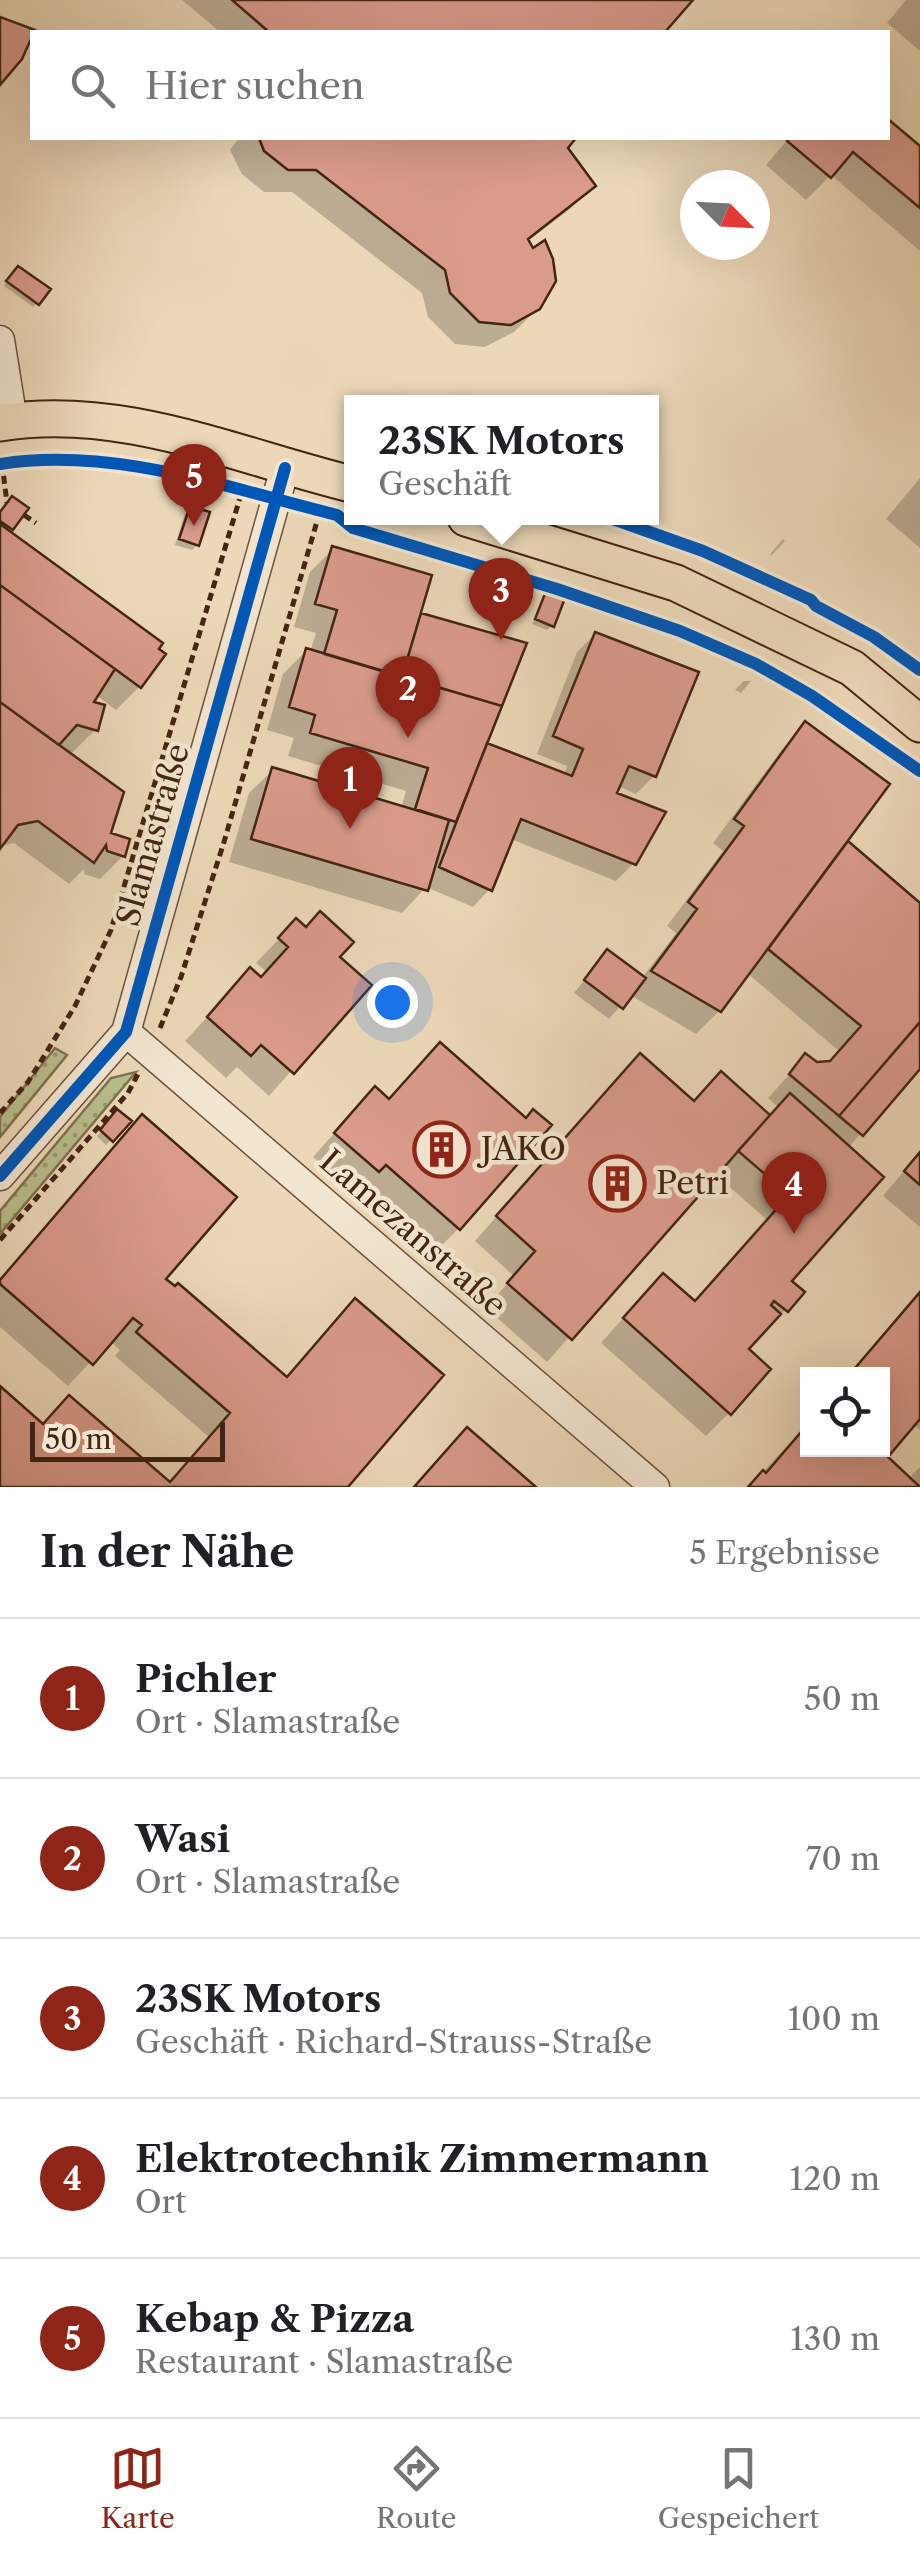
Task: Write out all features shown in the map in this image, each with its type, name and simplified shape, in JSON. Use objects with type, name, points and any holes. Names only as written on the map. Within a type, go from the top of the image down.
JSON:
[{"type":"main road","points":[[6,422],[71,418],[141,426],[280,483],[344,494]]},
{"type":"main road","points":[[489,525],[676,583],[852,668],[920,724]]},
{"type":"street","points":[[0,340],[6,422]]},
{"type":"street","name":"Slamastraße","points":[[0,1176],[126,1032],[280,483]]},
{"type":"street","name":"Lamezanstraße","points":[[126,1032],[655,1487]]},
{"type":"path","points":[[6,463],[7,503]]},
{"type":"path","points":[[226,487],[242,491],[280,483],[344,494]]},
{"type":"path","points":[[0,1114],[28,1082],[75,1006],[111,930],[242,491]]},
{"type":"path","points":[[24,515],[36,524]]},
{"type":"green space","points":[[55,1048],[67,1055],[0,1137],[0,1117]]},
{"type":"green space","points":[[136,1072],[0,1234],[0,1211],[111,1078]]},
{"type":"building","points":[[232,0],[693,0],[667,30],[267,30]]},
{"type":"building","points":[[0,17],[35,30],[30,30],[22,59],[0,85]]},
{"type":"building","points":[[890,121],[920,146],[920,208],[853,152],[831,178],[787,141],[890,140]]},
{"type":"building","points":[[260,140],[574,140],[568,148],[596,186],[528,239],[533,248],[545,240],[553,259],[556,281],[540,309],[511,325],[479,322],[450,293],[445,270],[316,170],[288,170],[264,151]]},
{"type":"building","points":[[18,266],[51,289],[39,305],[6,281]]},
{"type":"building","points":[[12,496],[29,508],[13,530],[0,521],[0,512]]},
{"type":"building","points":[[190,506],[210,512],[199,546],[179,539]]},
{"type":"building","points":[[0,524],[163,643],[159,649],[166,654],[141,688],[0,585]]},
{"type":"building","points":[[332,546],[432,575],[402,677],[324,654],[337,610],[315,604]]},
{"type":"building","points":[[0,585],[115,669],[94,702],[105,705],[98,731],[77,725],[59,745],[0,702]]},
{"type":"building","points":[[546,591],[565,598],[554,627],[535,619]]},
{"type":"building","points":[[421,613],[527,643],[502,706],[402,677]]},
{"type":"building","points":[[595,632],[699,672],[656,777],[629,766],[617,793],[666,812],[636,865],[521,819],[492,891],[439,867],[487,743],[572,776],[583,749],[553,736]]},
{"type":"building","points":[[306,648],[502,706],[456,822],[415,809],[428,768],[310,733],[315,715],[289,707]]},
{"type":"building","points":[[0,702],[124,792],[111,833],[130,839],[125,857],[107,851],[106,845],[94,863],[38,821],[18,825],[0,849]]},
{"type":"building","points":[[805,721],[890,784],[721,1012],[651,971],[697,909],[688,902],[744,826],[734,819]]},
{"type":"building","points":[[272,767],[449,820],[428,891],[251,839]]},
{"type":"building","points":[[848,841],[920,903],[920,1022],[839,1116],[789,1074],[805,1053],[817,1062],[830,1061],[861,1026],[768,949]]},
{"type":"building","points":[[320,911],[354,942],[340,957],[372,985],[294,1074],[261,1045],[251,1056],[207,1017],[250,967],[261,977],[288,947],[278,938],[296,918],[306,927]]},
{"type":"building","points":[[607,949],[646,978],[623,1009],[584,980]]},
{"type":"building","points":[[920,1022],[920,1069],[863,1136],[839,1116]]},
{"type":"building","name":"JAKO","points":[[440,1042],[526,1118],[533,1109],[552,1125],[460,1230],[386,1165],[379,1172],[334,1133],[375,1086],[389,1099]]},
{"type":"building","name":"Petri","points":[[640,1053],[694,1101],[721,1071],[770,1115],[572,1340],[507,1283],[535,1251],[496,1216]]},
{"type":"building","points":[[790,1093],[884,1177],[792,1281],[805,1292],[788,1312],[774,1301],[771,1305],[781,1314],[749,1349],[771,1369],[731,1415],[623,1318],[663,1273],[695,1301],[789,1195],[738,1151]]},
{"type":"building","points":[[117,1109],[132,1121],[113,1142],[100,1130]]},
{"type":"building","points":[[142,1114],[237,1197],[166,1279],[175,1286],[178,1283],[287,1377],[355,1298],[444,1375],[348,1487],[0,1487],[0,1386],[43,1424],[69,1395],[170,1482],[230,1413],[136,1332],[142,1325],[133,1318],[93,1365],[0,1284]]},
{"type":"building","points":[[920,1152],[920,1185],[904,1171]]},
{"type":"building","points":[[920,1292],[920,1419],[890,1455],[890,1367],[856,1367]]},
{"type":"building","points":[[467,1427],[536,1487],[414,1487]]},
{"type":"building","points":[[800,1433],[800,1457],[888,1457],[920,1487],[748,1487],[763,1470],[766,1473]]},
{"type":"cycle path","points":[[0,464],[42,460],[128,465],[212,482],[337,515],[344,521]]},
{"type":"cycle path","points":[[0,1176],[126,1032],[285,468]]},
{"type":"cycle path","points":[[349,525],[680,631],[756,664],[812,696],[920,771]]},
{"type":"cycle path","points":[[630,525],[703,551],[811,600],[920,670]]},
{"type":"place","name":"Kebap & Pizza","points":[[194,526]]},
{"type":"place","name":"23SK Motors","points":[[501,640]]},
{"type":"place","name":"Wasi","points":[[408,738]]},
{"type":"place","name":"Pichler","points":[[350,829]]},
{"type":"place","name":"JAKO","points":[[442,1149]]},
{"type":"place","name":"Petri","points":[[617,1183]]},
{"type":"place","name":"Elektrotechnik Zimmermann","points":[[794,1234]]}]
